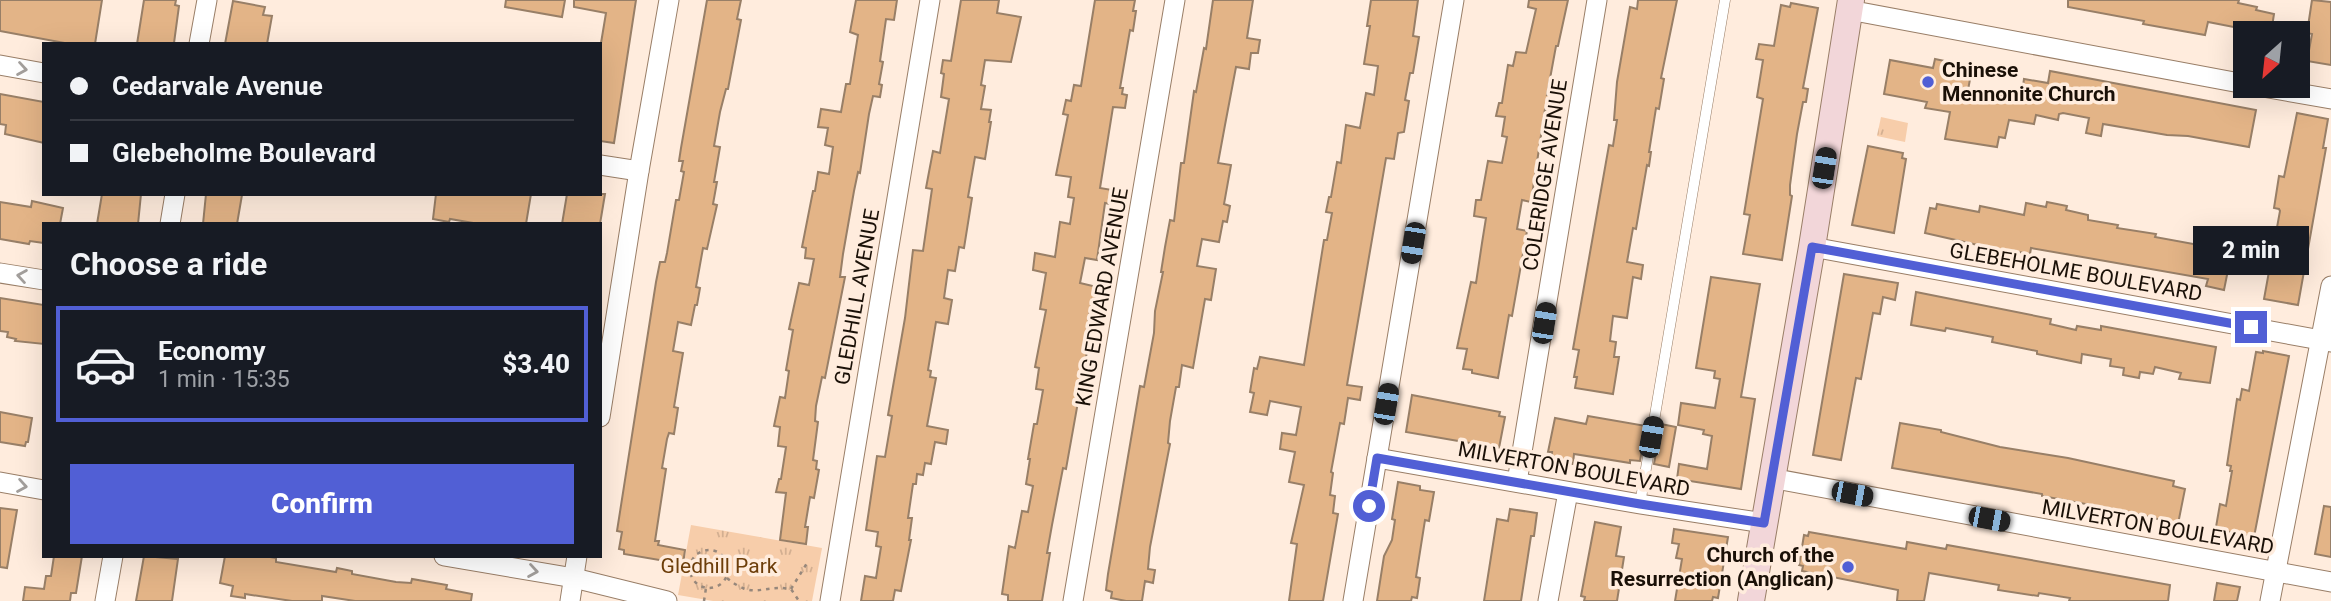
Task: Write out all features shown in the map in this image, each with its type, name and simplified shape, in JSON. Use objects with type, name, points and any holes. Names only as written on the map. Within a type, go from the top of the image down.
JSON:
[{"type":"main road","points":[[1751,601],[1812,247],[1850,5]]},
{"type":"street","points":[[199,42],[207,0]]},
{"type":"street","points":[[602,395],[669,0]]},
{"type":"street","name":"GLEDHILL AVENUE","points":[[830,601],[930,0]]},
{"type":"street","name":"KING EDWARD AVENUE","points":[[1073,601],[1175,0]]},
{"type":"street","points":[[1353,601],[1454,0]]},
{"type":"street","name":"COLERIDGE AVENUE","points":[[1517,482],[1597,0]]},
{"type":"street","points":[[1850,5],[2233,81]]},
{"type":"street","points":[[0,65],[42,73]]},
{"type":"street","points":[[2310,95],[2331,99]]},
{"type":"street","points":[[602,165],[639,171]]},
{"type":"street","points":[[170,222],[175,196]]},
{"type":"street","name":"GLEBEHOLME BOULEVARD","points":[[1812,247],[2326,341]]},
{"type":"street","points":[[0,272],[42,280]]},
{"type":"street","points":[[2270,601],[2326,341],[2331,286]]},
{"type":"street","name":"MILVERTON BOULEVARD","points":[[1377,458],[1764,523]]},
{"type":"street","name":"MILVERTON BOULEVARD","points":[[1771,478],[2331,582]]},
{"type":"street","points":[[0,482],[42,490]]},
{"type":"street","points":[[1548,601],[1568,492]]},
{"type":"street","points":[[105,601],[113,558]]},
{"type":"street","points":[[456,558],[574,578],[667,601]]},
{"type":"street","points":[[570,601],[577,558]]},
{"type":"lane","points":[[1640,504],[1726,0]]},
{"type":"path","points":[[704,551],[716,551],[728,565],[727,578],[718,586],[706,588],[695,582],[690,570],[694,558],[704,551]]},
{"type":"path","points":[[791,589],[807,563]]},
{"type":"path","points":[[727,578],[748,593],[772,588],[791,589]]},
{"type":"path","points":[[704,601],[706,588]]},
{"type":"path","points":[[791,589],[799,601]]},
{"type":"green space","points":[[1881,117],[1908,123],[1905,142],[1877,136]]},
{"type":"green space","name":"Gledhill Park","points":[[691,525],[822,548],[812,601],[713,601],[678,595]]},
{"type":"building","points":[[0,0],[102,0],[95,42],[59,42],[0,31]]},
{"type":"building","points":[[144,0],[176,0],[175,5],[179,6],[174,42],[137,42]]},
{"type":"building","points":[[506,0],[565,0],[562,17],[505,7]]},
{"type":"building","points":[[574,0],[636,0],[614,143],[602,141],[601,42],[606,13],[574,7]]},
{"type":"building","points":[[707,0],[741,0],[737,19],[741,20],[714,146],[720,147],[714,182],[717,182],[713,204],[717,205],[707,249],[703,248],[696,287],[700,288],[697,305],[691,325],[678,322],[673,351],[683,353],[674,407],[678,408],[674,434],[669,433],[667,439],[662,468],[666,469],[655,541],[659,541],[658,545],[685,550],[683,564],[624,554],[624,550],[619,549],[622,532],[617,531],[656,282],[660,262],[665,262],[684,172],[681,171],[683,161],[679,161]]},
{"type":"building","points":[[856,0],[897,0],[894,20],[886,19],[880,61],[883,62],[879,84],[882,85],[880,97],[873,96],[869,114],[843,254],[840,277],[845,277],[825,378],[822,377],[816,406],[815,421],[818,422],[813,460],[817,461],[816,469],[819,470],[814,498],[810,497],[805,527],[808,527],[806,544],[780,540],[786,493],[776,492],[786,447],[778,446],[780,427],[774,426],[780,397],[785,398],[789,371],[786,370],[793,330],[789,329],[799,283],[809,285],[814,259],[805,258],[806,248],[802,247],[813,191],[818,172],[829,174],[833,147],[825,145],[828,128],[818,127],[821,109],[841,112],[846,84],[850,84],[858,35],[850,32]]},
{"type":"building","points":[[961,0],[999,0],[997,13],[1021,17],[1011,62],[985,60],[981,85],[985,86],[981,109],[991,110],[991,122],[985,159],[975,157],[968,197],[972,198],[964,248],[959,247],[955,271],[948,270],[944,298],[952,300],[948,324],[936,322],[928,370],[931,371],[930,377],[936,378],[927,426],[948,430],[946,444],[935,442],[931,464],[925,463],[923,475],[917,474],[916,484],[913,484],[908,518],[912,518],[911,540],[901,591],[895,590],[893,601],[861,601],[865,576],[876,578],[881,547],[876,546],[878,532],[866,530],[877,456],[885,457],[892,416],[888,415],[905,318],[913,250],[923,251],[932,189],[926,188],[933,151],[940,153],[949,99],[941,97],[943,60],[951,61]]},
{"type":"building","points":[[1095,0],[1135,0],[1133,31],[1130,30],[1120,88],[1123,88],[1122,94],[1127,95],[1125,108],[1113,107],[1100,188],[1112,190],[1110,204],[1105,203],[1097,260],[1085,258],[1080,283],[1097,287],[1095,300],[1092,299],[1084,346],[1088,346],[1066,469],[1063,468],[1047,553],[1050,553],[1042,601],[1008,601],[1008,595],[1002,594],[1009,546],[1015,548],[1022,511],[1028,512],[1033,486],[1026,484],[1028,459],[1043,390],[1036,389],[1039,368],[1035,367],[1046,310],[1040,309],[1046,273],[1033,270],[1035,253],[1055,257],[1060,222],[1070,224],[1074,198],[1068,197],[1071,177],[1056,175],[1068,115],[1063,114],[1066,100],[1071,101],[1074,85],[1081,86]]},
{"type":"building","points":[[1213,0],[1253,0],[1247,38],[1260,40],[1258,53],[1251,53],[1249,69],[1236,67],[1218,163],[1231,165],[1224,204],[1230,206],[1227,222],[1223,221],[1219,242],[1202,239],[1197,266],[1216,269],[1211,300],[1205,299],[1193,368],[1182,365],[1179,387],[1176,387],[1170,421],[1170,444],[1150,547],[1148,569],[1155,570],[1153,583],[1145,581],[1142,601],[1126,601],[1111,598],[1112,592],[1106,590],[1108,574],[1140,386],[1144,387],[1154,333],[1165,247],[1170,220],[1174,221],[1181,163],[1184,163],[1194,91],[1196,92],[1204,48],[1206,49]]},
{"type":"building","points":[[1371,0],[1418,0],[1413,36],[1419,37],[1405,100],[1409,101],[1404,132],[1398,133],[1394,159],[1386,158],[1347,385],[1362,387],[1360,400],[1348,398],[1344,424],[1340,423],[1331,472],[1330,495],[1335,496],[1333,513],[1338,514],[1323,601],[1289,601],[1297,544],[1291,543],[1304,485],[1289,482],[1295,452],[1280,449],[1282,433],[1296,435],[1301,407],[1270,401],[1267,415],[1250,412],[1254,393],[1250,392],[1254,368],[1257,369],[1260,357],[1304,365],[1324,240],[1327,240],[1332,213],[1326,212],[1337,162],[1341,163],[1346,125],[1360,128],[1366,93],[1374,95],[1378,66],[1364,64]]},
{"type":"building","points":[[1529,0],[1568,0],[1547,95],[1552,95],[1549,110],[1545,109],[1531,202],[1522,200],[1517,229],[1527,231],[1498,378],[1463,369],[1467,349],[1457,348],[1471,282],[1476,283],[1486,218],[1474,216],[1476,200],[1481,200],[1488,161],[1502,163],[1507,137],[1502,136],[1505,117],[1496,116],[1499,103],[1502,103],[1508,65],[1513,66],[1516,52],[1526,53],[1536,9],[1528,7]]},
{"type":"building","points":[[1638,0],[1677,0],[1661,78],[1664,79],[1659,109],[1656,108],[1649,166],[1647,165],[1636,229],[1633,228],[1627,262],[1643,265],[1641,279],[1633,277],[1627,318],[1613,316],[1610,341],[1616,342],[1614,357],[1619,357],[1613,394],[1575,388],[1577,377],[1574,377],[1579,350],[1573,349],[1609,145],[1613,146],[1617,120],[1614,120],[1617,82],[1630,7],[1637,9]]},
{"type":"building","points":[[2068,0],[2239,0],[2238,3],[2274,14],[2273,21],[2233,21],[2233,27],[2208,22],[2205,35],[2068,7]]},
{"type":"building","points":[[2312,0],[2331,2],[2331,65],[2310,62],[2312,34],[2309,21]]},
{"type":"building","points":[[233,1],[265,7],[263,15],[272,16],[267,42],[225,42]]},
{"type":"building","points":[[1791,3],[1818,8],[1803,88],[1808,89],[1797,134],[1790,185],[1792,196],[1782,260],[1743,254],[1750,215],[1744,214],[1763,99],[1757,97],[1763,60],[1756,59],[1759,44],[1774,46],[1781,5],[1790,7]]},
{"type":"building","points":[[1935,59],[1964,65],[1963,72],[1971,74],[1968,90],[2021,99],[2024,79],[2048,83],[2050,71],[2256,110],[2249,147],[2103,124],[2101,136],[2086,133],[2089,118],[2063,113],[2059,114],[2058,120],[2036,115],[2034,124],[2009,120],[2005,138],[1999,137],[1997,147],[1945,139],[1950,112],[1925,108],[1927,102],[1884,94],[1890,60],[1933,68]]},
{"type":"building","points":[[0,94],[42,102],[42,143],[5,134],[6,125],[0,124]]},
{"type":"building","points":[[2297,113],[2328,119],[2323,148],[2326,148],[2298,305],[2264,299],[2280,211],[2274,208],[2279,176],[2284,177]]},
{"type":"building","points":[[1868,146],[1903,153],[1902,158],[1906,159],[1894,233],[1852,225]]},
{"type":"building","points":[[605,194],[600,222],[562,222],[567,196]]},
{"type":"building","points":[[102,196],[141,196],[138,222],[97,222]]},
{"type":"building","points":[[206,196],[242,196],[237,222],[203,222]]},
{"type":"building","points":[[436,196],[531,196],[526,222],[467,222],[450,219],[449,222],[433,219]]},
{"type":"building","points":[[32,201],[63,208],[60,222],[42,222],[42,243],[30,241],[29,244],[0,239],[0,202],[31,207]]},
{"type":"building","points":[[2047,202],[2067,206],[2066,210],[2088,215],[2088,220],[2156,234],[2155,237],[2210,247],[2209,257],[2230,260],[2224,290],[2206,286],[2208,279],[2031,248],[2030,254],[2013,253],[1925,233],[1930,208],[1936,209],[1937,204],[1979,212],[1980,206],[2024,215],[2026,203],[2046,207]]},
{"type":"building","points":[[1844,274],[1898,283],[1895,300],[1883,297],[1880,314],[1873,313],[1861,379],[1856,378],[1841,460],[1813,455]]},
{"type":"building","points":[[1711,277],[1760,284],[1741,397],[1755,399],[1741,489],[1677,479],[1679,464],[1707,469],[1712,436],[1703,434],[1704,430],[1678,425],[1681,403],[1715,408],[1720,379],[1714,378],[1715,371],[1696,368]]},
{"type":"building","points":[[1916,292],[2051,319],[2050,324],[2076,330],[2077,326],[2101,330],[2101,326],[2216,347],[2210,383],[2179,379],[2181,373],[2155,367],[2153,374],[2140,372],[2139,378],[2123,375],[2124,368],[2110,366],[2111,359],[2082,354],[2081,363],[1992,342],[1993,337],[1911,325]]},
{"type":"building","points":[[0,298],[42,305],[42,344],[15,341],[16,339],[7,337],[8,332],[0,331]]},
{"type":"building","points":[[2256,352],[2289,356],[2254,537],[2216,527],[2220,504],[2226,506],[2232,471],[2231,466],[2227,465],[2237,399],[2240,400],[2242,389],[2249,391]]},
{"type":"building","points":[[1412,395],[1500,412],[1499,416],[1505,417],[1499,448],[1406,432]]},
{"type":"building","points":[[0,412],[32,418],[25,446],[0,442]]},
{"type":"building","points":[[1588,416],[1646,426],[1640,461],[1630,460],[1630,463],[1574,454],[1573,464],[1551,460],[1552,452],[1548,452],[1555,418],[1586,424]]},
{"type":"building","points":[[1900,423],[1941,430],[2000,447],[2068,458],[2174,481],[2173,486],[2185,489],[2178,524],[2042,494],[1892,468]]},
{"type":"building","points":[[1661,424],[1676,427],[1669,467],[1654,464]]},
{"type":"building","points":[[1398,482],[1434,492],[1429,521],[1425,520],[1416,577],[1420,578],[1417,598],[1412,597],[1411,601],[1377,601],[1384,556],[1392,540],[1395,520],[1392,519]]},
{"type":"building","points":[[2324,506],[2331,507],[2331,557],[2315,554]]},
{"type":"building","points":[[0,508],[17,510],[7,568],[0,567]]},
{"type":"building","points":[[1510,509],[1537,513],[1521,601],[1484,601],[1497,519],[1508,521]]},
{"type":"building","points":[[1595,522],[1621,527],[1616,556],[1624,557],[1617,601],[1584,601],[1585,597],[1581,596]]},
{"type":"building","points":[[1674,529],[1728,537],[1718,598],[1713,597],[1712,601],[1675,601],[1682,559],[1676,558],[1679,544],[1672,543]]},
{"type":"building","points":[[1809,532],[1906,549],[1907,542],[1946,549],[1947,545],[2170,585],[2168,601],[2069,601],[2070,598],[1998,590],[1999,585],[1929,573],[1924,601],[1897,601],[1898,590],[1802,571],[1803,566],[1799,565],[1804,535],[1808,536]]},
{"type":"building","points":[[54,558],[82,558],[76,593],[71,593],[70,601],[23,601],[25,587],[44,589],[46,576],[51,576]]},
{"type":"building","points":[[144,558],[178,559],[172,601],[136,601]]},
{"type":"building","points":[[225,558],[276,558],[276,562],[336,572],[337,568],[352,571],[352,574],[396,582],[411,583],[412,579],[447,585],[446,589],[472,594],[471,601],[355,601],[322,596],[322,601],[292,601],[245,594],[245,598],[231,596],[233,586],[220,583]]},
{"type":"building","points":[[2217,583],[2240,587],[2237,601],[2214,601]]},
{"type":"place","name":"Chinese Mennonite Church","points":[[1928,82]]},
{"type":"place","name":"Church of the Resurrection (Anglican)","points":[[1848,567]]},
{"type":"route","points":[[1369,506],[1377,458],[1764,523],[1812,247],[2251,327]]}]
